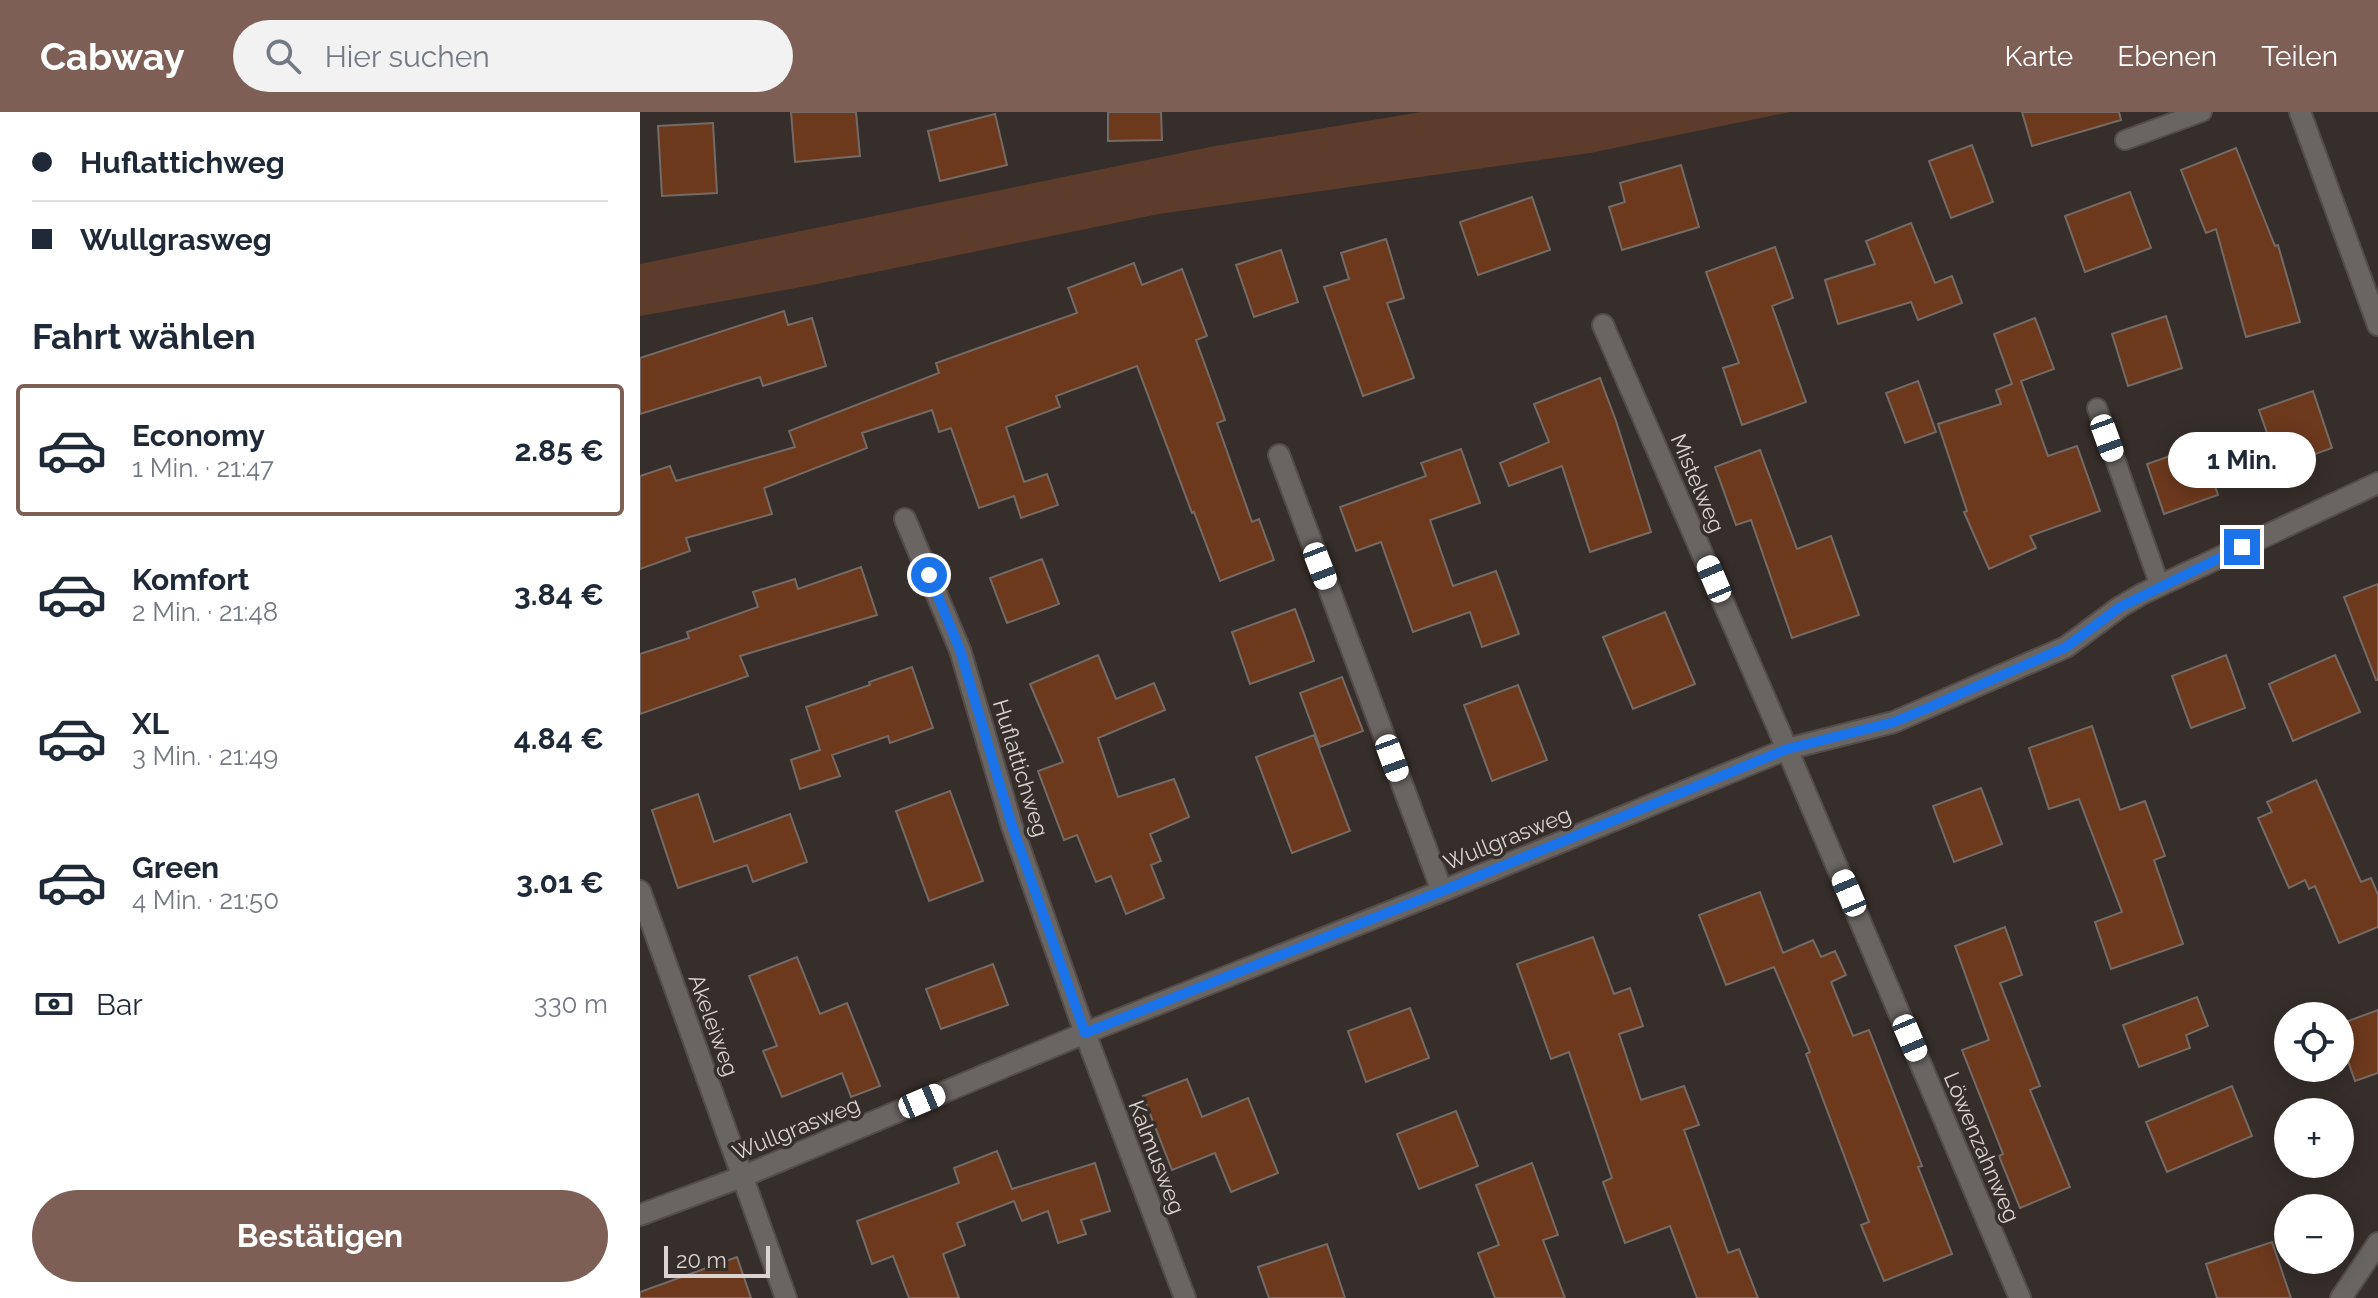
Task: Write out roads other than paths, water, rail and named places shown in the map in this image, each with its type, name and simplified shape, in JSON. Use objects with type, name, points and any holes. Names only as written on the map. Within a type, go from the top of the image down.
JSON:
[{"type":"street","points":[[2300,112],[2378,325]]},
{"type":"street","name":"Mistelweg","points":[[1603,325],[1787,749]]},
{"type":"street","points":[[1279,455],[1442,891]]},
{"type":"street","name":"Wullgrasweg","points":[[640,1215],[744,1176],[1085,1033],[1787,749],[1894,722],[2011,673],[2066,647],[2120,607],[2160,586],[2378,483]]},
{"type":"street","name":"Huflattichweg","points":[[905,519],[960,650],[1012,826],[1085,1033]]},
{"type":"street","name":"Löwenzahnweg","points":[[1787,749],[2020,1298]]},
{"type":"street","name":"Akeleiweg","points":[[640,891],[786,1298]]},
{"type":"street","name":"Kalmusweg","points":[[1085,1033],[1185,1298]]},
{"type":"street","points":[[2341,1298],[2378,1243]]},
{"type":"lane","points":[[2125,140],[2202,112]]},
{"type":"lane","points":[[2097,408],[2160,586]]}]
